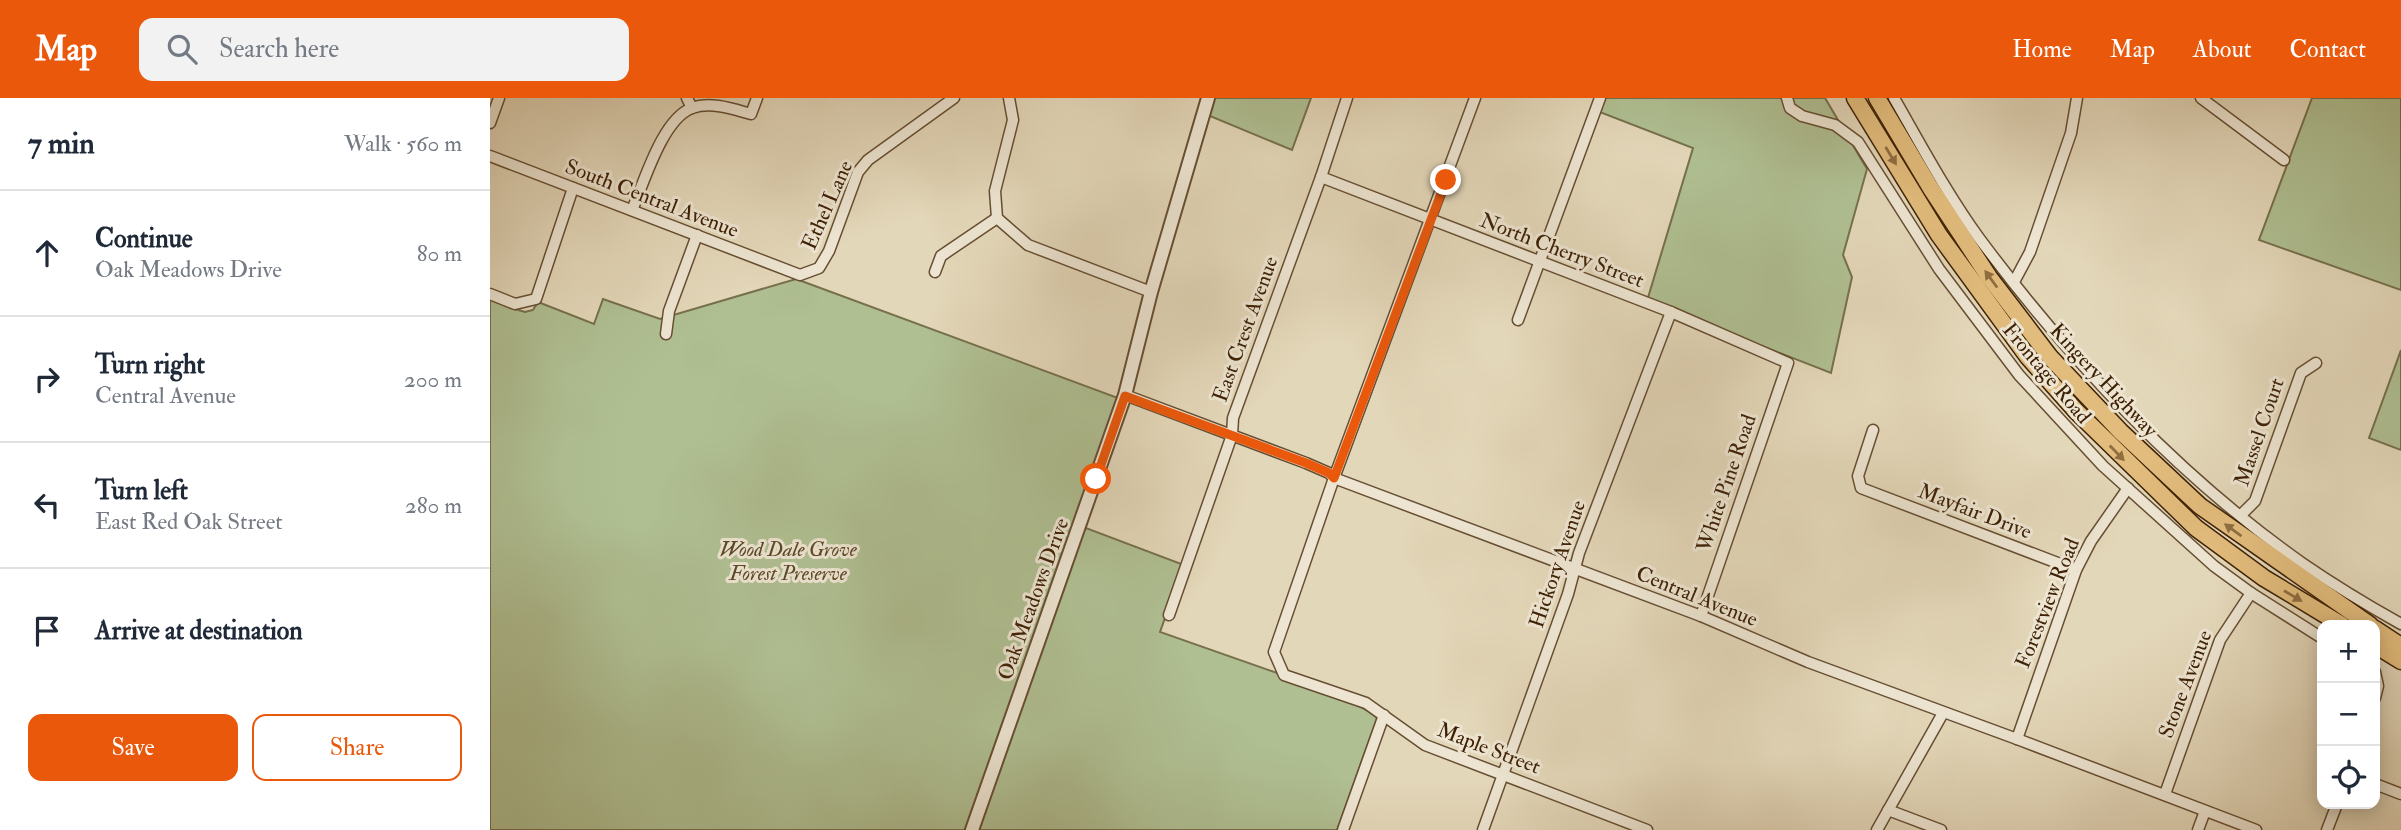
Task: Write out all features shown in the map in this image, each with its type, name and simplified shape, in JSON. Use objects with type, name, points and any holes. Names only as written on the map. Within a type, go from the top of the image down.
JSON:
[{"type":"highway","name":"Kingery Highway","points":[[1855,98],[1962,268],[2028,357],[2076,411],[2196,528],[2264,578],[2334,620]]},
{"type":"highway","name":"Kingery Highway","points":[[1877,98],[1930,187],[1990,277],[2050,358],[2120,432],[2200,506],[2363,620]]},
{"type":"highway","points":[[2380,632],[2401,646]]},
{"type":"highway","points":[[2380,648],[2401,661]]},
{"type":"street","points":[[490,122],[499,98]]},
{"type":"street","points":[[632,210],[663,136],[689,103],[718,105],[751,114],[757,98]]},
{"type":"street","name":"Ethel Lane","points":[[800,275],[819,268],[830,251],[858,172],[868,160],[954,98]]},
{"type":"street","points":[[1009,98],[1013,120],[995,191],[997,218],[1028,245],[1152,292]]},
{"type":"street","name":"Oak Meadows Drive","points":[[972,830],[1125,396],[1208,98]]},
{"type":"street","name":"East Crest Avenue","points":[[1169,615],[1232,435],[1233,418],[1347,98]]},
{"type":"street","points":[[1334,478],[1475,98]]},
{"type":"street","points":[[1518,320],[1600,98]]},
{"type":"street","name":"Frontage Road","points":[[1787,98],[1790,108],[1802,116],[1835,125],[1858,142],[1939,269],[2019,375],[2103,466],[2214,566],[2317,635]]},
{"type":"street","name":"Frontage Road","points":[[1894,98],[1978,236],[2044,320],[2119,405],[2212,493],[2301,562],[2401,624]]},
{"type":"street","points":[[2014,282],[2030,252],[2062,159],[2074,123],[2077,98]]},
{"type":"street","points":[[2201,98],[2284,160]]},
{"type":"street","name":"South Central Avenue","points":[[490,156],[800,275]]},
{"type":"street","name":"North Cherry Street","points":[[1321,177],[1671,312],[1788,363]]},
{"type":"street","points":[[490,294],[515,304],[536,299],[573,188]]},
{"type":"street","points":[[935,272],[941,256],[997,218]]},
{"type":"street","points":[[666,334],[669,312],[697,235]]},
{"type":"street","name":"Hickory Avenue","points":[[1483,830],[1576,569],[1579,553],[1671,312]]},
{"type":"street","name":"White Pine Road","points":[[1700,616],[1788,363]]},
{"type":"street","name":"Massel Court","points":[[2241,515],[2256,501],[2301,373],[2316,363]]},
{"type":"street","name":"Central Avenue","points":[[1125,396],[1306,463],[1334,478],[1700,616],[1808,662],[2256,830]]},
{"type":"street","name":"Mayfair Drive","points":[[1873,430],[1858,476],[1861,488],[2076,570]]},
{"type":"street","name":"Maple Street","points":[[1334,478],[1274,652],[1284,675],[1366,703],[1425,745],[1626,826],[1647,830]]},
{"type":"street","name":"Forestview Road","points":[[2017,739],[2076,570],[2091,541],[2128,488]]},
{"type":"street","name":"Stone Avenue","points":[[2165,794],[2220,640],[2251,593]]},
{"type":"street","points":[[1877,830],[1943,712]]},
{"type":"street","points":[[1343,830],[1384,715]]},
{"type":"street","points":[[2380,786],[2401,794]]},
{"type":"street","points":[[2327,830],[2335,809]]},
{"type":"street","points":[[1888,810],[1941,830]]},
{"type":"street","points":[[2198,830],[2205,811]]},
{"type":"green space","points":[[1210,98],[1311,98],[1292,150],[1205,114]]},
{"type":"green space","points":[[1602,98],[1825,98],[1867,169],[1843,255],[1852,277],[1831,373],[1647,301],[1693,148],[1597,111]]},
{"type":"green space","points":[[2312,98],[2401,98],[2401,290],[2259,240]]},
{"type":"green space","name":"Wood Dale Grove Forest Preserve","points":[[796,279],[1118,398],[1075,524],[1184,565],[1160,632],[1280,674],[1304,687],[1355,704],[1377,718],[1337,830],[490,830],[490,299],[525,312],[533,310],[538,302],[594,324],[603,299],[660,319]]},
{"type":"green space","points":[[2401,350],[2401,450],[2369,438]]},
{"type":"route","points":[[1096,479],[1125,396],[1306,463],[1334,478],[1446,180]]}]
